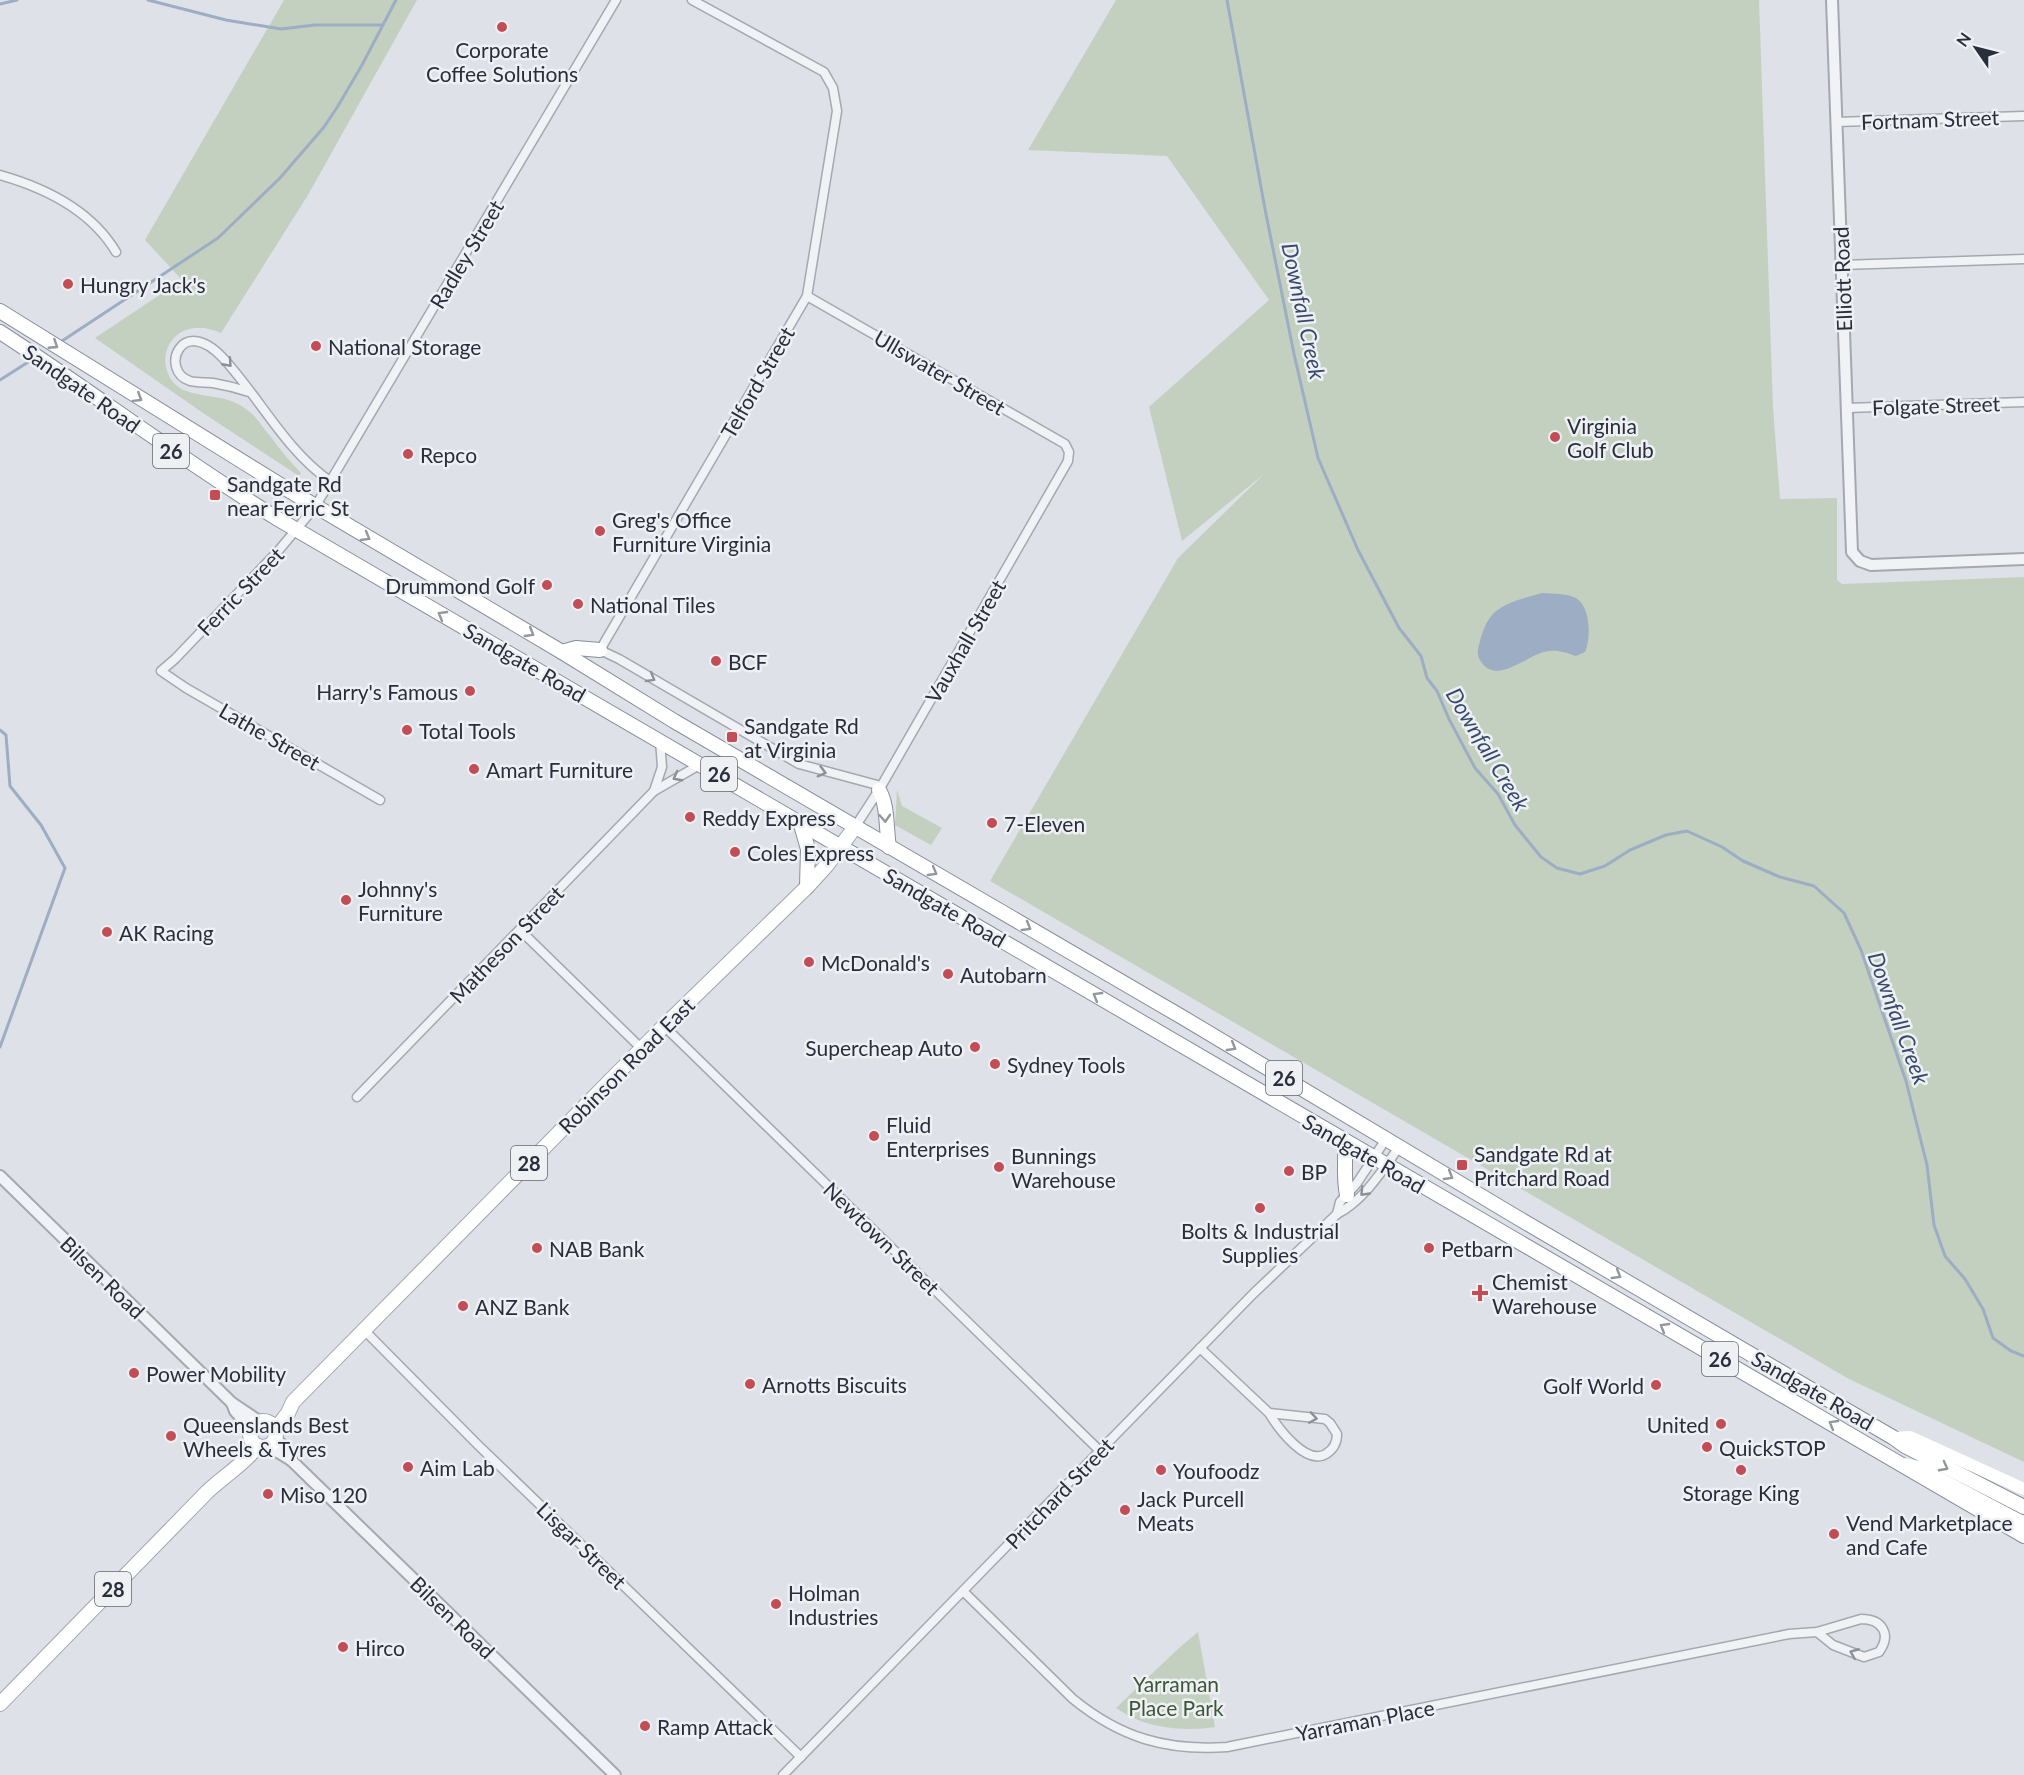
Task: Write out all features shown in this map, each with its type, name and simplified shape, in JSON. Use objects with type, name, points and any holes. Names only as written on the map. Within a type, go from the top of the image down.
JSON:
[{"type":"main road","name":"Sandgate Road","points":[[0,311],[315,507],[562,652],[674,721],[1172,1011],[1894,1437],[1905,1446],[2024,1507]]},
{"type":"main road","name":"Sandgate Road","points":[[0,332],[214,480],[297,530],[2024,1536]]},
{"type":"main road","points":[[562,652],[576,648],[600,650]]},
{"type":"main road","points":[[880,788],[885,800],[889,847]]},
{"type":"main road","points":[[800,821],[808,849],[807,887]]},
{"type":"main road","name":"Robinson Road East","points":[[0,1704],[226,1473],[242,1463],[284,1406],[293,1402],[365,1331],[664,1026],[807,887],[842,847],[855,827]]},
{"type":"main road","points":[[1345,1141],[1344,1181],[1347,1195]]},
{"type":"main road","name":"Sandgate Road","points":[[1894,1437],[1910,1437],[2024,1489]]},
{"type":"main road","name":"Sandgate Road","points":[[1902,1463],[1919,1467],[2024,1523]]},
{"type":"street","name":"Radley Street","points":[[315,507],[616,0]]},
{"type":"street","name":"Telford Street","points":[[600,650],[807,296],[837,111],[833,88],[824,72],[692,0]]},
{"type":"street","name":"Elliott Road","points":[[1832,0],[1851,546],[1856,558],[1870,565],[2024,559]]},
{"type":"street","name":"Fortnam Street","points":[[1836,122],[2024,116]]},
{"type":"street","points":[[0,175],[23,182],[67,203],[98,226],[116,252]]},
{"type":"street","points":[[1842,265],[2024,259]]},
{"type":"street","name":"Ullswater Street","points":[[807,296],[1065,444],[1069,452]]},
{"type":"street","points":[[249,392],[214,383],[191,381],[182,376],[177,369],[176,361],[180,347],[193,340],[208,345],[232,368],[307,464],[331,482]]},
{"type":"street","name":"Folgate Street","points":[[1847,408],[2024,402]]},
{"type":"street","name":"Vauxhall Street","points":[[855,827],[880,788],[1068,460],[1069,452]]},
{"type":"street","name":"Ferric Street","points":[[161,671],[297,530],[315,507]]},
{"type":"street","points":[[600,650],[619,658],[798,764],[880,788]]},
{"type":"street","name":"Lathe Street","points":[[161,671],[186,688],[380,800]]},
{"type":"street","name":"Matheson Street","points":[[654,792],[662,767],[660,740]]},
{"type":"street","name":"Matheson Street","points":[[357,1097],[654,792],[701,764]]},
{"type":"street","points":[[520,930],[642,1049]]},
{"type":"street","name":"Newtown Street","points":[[664,1026],[1100,1451]]},
{"type":"street","name":"Pritchard Street","points":[[783,1775],[1253,1294],[1337,1214],[1347,1209],[1362,1195],[1380,1162],[1386,1139]]},
{"type":"street","name":"Pritchard Street","points":[[1337,1214],[1340,1202],[1380,1162],[1399,1147]]},
{"type":"street","name":"Bilsen Road","points":[[0,1176],[232,1402],[235,1411],[287,1450],[291,1460],[615,1775]]},
{"type":"street","name":"Lisgar Street","points":[[365,1331],[487,1453],[801,1757]]},
{"type":"street","points":[[1200,1348],[1269,1413],[1277,1426],[1308,1454],[1320,1457],[1334,1446],[1337,1434],[1325,1419],[1269,1413]]},
{"type":"street","name":"Yarraman Place","points":[[963,1591],[1087,1711],[1117,1729],[1157,1744],[1180,1748],[1227,1747],[1789,1634],[1817,1632],[1833,1626],[1868,1619],[1879,1623],[1886,1638],[1879,1652],[1864,1658],[1833,1644],[1817,1632]]},
{"type":"green space","points":[[284,0],[417,0],[308,195],[221,333],[204,328],[186,330],[174,338],[166,351],[167,372],[174,384],[186,391],[227,400],[242,406],[258,421],[301,473],[299,476],[95,338],[182,280],[145,240]]},
{"type":"green space","name":"Virginia Golf Club","points":[[1116,0],[1759,0],[1773,408],[1780,499],[1837,498],[1837,580],[1842,584],[2024,577],[2024,1462],[1849,1379],[990,881],[1178,558],[1264,474],[1182,541],[1149,407],[1269,300],[1167,156],[1028,150]]},
{"type":"green space","points":[[897,790],[902,806],[942,828],[931,845],[895,825]]},
{"type":"green space","name":"Yarraman Place Park","points":[[1198,1632],[1215,1727],[1186,1729],[1166,1727],[1135,1719],[1116,1708],[1179,1648]]},
{"type":"water","points":[[1542,593],[1568,595],[1581,602],[1585,608],[1588,624],[1585,652],[1576,656],[1560,651],[1548,651],[1504,670],[1488,669],[1480,660],[1478,652],[1489,619],[1509,604]]},
{"type":"waterway","points":[[0,4],[17,0]]},
{"type":"waterway","points":[[148,0],[226,20],[281,29],[315,25],[382,25]]},
{"type":"waterway","points":[[59,343],[218,238],[280,178],[324,127],[338,106],[396,0]]},
{"type":"waterway","name":"Downfall Creek","points":[[1227,0],[1265,209],[1294,354],[1318,458],[1358,550],[1399,628],[1421,656],[1427,678],[1437,691],[1475,768],[1498,794],[1515,825],[1541,857],[1557,868],[1580,874],[1605,866],[1630,850],[1666,835],[1687,831],[1722,847],[1743,861],[1780,877],[1814,886],[1844,913],[1861,950],[1906,1081],[1927,1165],[1934,1225],[1945,1256],[1965,1279],[1983,1309],[1993,1338],[2011,1351],[2024,1356]]},
{"type":"waterway","points":[[0,380],[33,359]]},
{"type":"waterway","points":[[0,730],[6,735],[10,786],[41,825],[65,868],[0,1047]]},
{"type":"place","name":"Corporate Coffee Solutions","points":[[502,27]]},
{"type":"place","name":"Hungry Jack's","points":[[68,284]]},
{"type":"place","name":"National Storage","points":[[316,346]]},
{"type":"place","name":"Virginia Golf Club","points":[[1555,437]]},
{"type":"place","name":"Repco","points":[[408,454]]},
{"type":"place","name":"Sandgate Rd near Ferric St","points":[[215,495]]},
{"type":"place","name":"Greg's Office Furniture Virginia","points":[[600,531]]},
{"type":"place","name":"Drummond Golf","points":[[547,585]]},
{"type":"place","name":"National Tiles","points":[[578,604]]},
{"type":"place","name":"BCF","points":[[716,661]]},
{"type":"place","name":"Harry's Famous","points":[[470,691]]},
{"type":"place","name":"Total Tools","points":[[407,730]]},
{"type":"place","name":"Sandgate Rd at Virginia","points":[[732,737]]},
{"type":"place","name":"Amart Furniture","points":[[474,769]]},
{"type":"place","name":"Reddy Express","points":[[690,817]]},
{"type":"place","name":"7-Eleven","points":[[992,823]]},
{"type":"place","name":"Coles Express","points":[[735,852]]},
{"type":"place","name":"Johnny's Furniture","points":[[346,900]]},
{"type":"place","name":"AK Racing","points":[[107,932]]},
{"type":"place","name":"McDonald's","points":[[809,962]]},
{"type":"place","name":"Autobarn","points":[[948,974]]},
{"type":"place","name":"Supercheap Auto","points":[[975,1047]]},
{"type":"place","name":"Sydney Tools","points":[[995,1064]]},
{"type":"place","name":"Fluid Enterprises","points":[[874,1136]]},
{"type":"place","name":"Sandgate Rd at Pritchard Road","points":[[1462,1165]]},
{"type":"place","name":"Bunnings Warehouse","points":[[999,1167]]},
{"type":"place","name":"BP","points":[[1289,1171]]},
{"type":"place","name":"Bolts & Industrial Supplies","points":[[1260,1208]]},
{"type":"place","name":"NAB Bank","points":[[537,1248]]},
{"type":"place","name":"Petbarn","points":[[1429,1248]]},
{"type":"place","name":"Chemist Warehouse","points":[[1480,1293]]},
{"type":"place","name":"ANZ Bank","points":[[463,1306]]},
{"type":"place","name":"Power Mobility","points":[[134,1373]]},
{"type":"place","name":"Arnotts Biscuits","points":[[750,1384]]},
{"type":"place","name":"Golf World","points":[[1656,1385]]},
{"type":"place","name":"United","points":[[1721,1424]]},
{"type":"place","name":"Queenslands Best Wheels & Tyres","points":[[171,1436]]},
{"type":"place","name":"QuickSTOP","points":[[1707,1447]]},
{"type":"place","name":"Aim Lab","points":[[408,1467]]},
{"type":"place","name":"Youfoodz","points":[[1161,1470]]},
{"type":"place","name":"Storage King","points":[[1741,1470]]},
{"type":"place","name":"Miso 120","points":[[268,1494]]},
{"type":"place","name":"Jack Purcell Meats","points":[[1125,1510]]},
{"type":"place","name":"Vend Marketplace and Cafe","points":[[1834,1534]]},
{"type":"place","name":"Holman Industries","points":[[776,1604]]},
{"type":"place","name":"Hirco","points":[[343,1647]]},
{"type":"place","name":"Ramp Attack","points":[[645,1726]]}]
